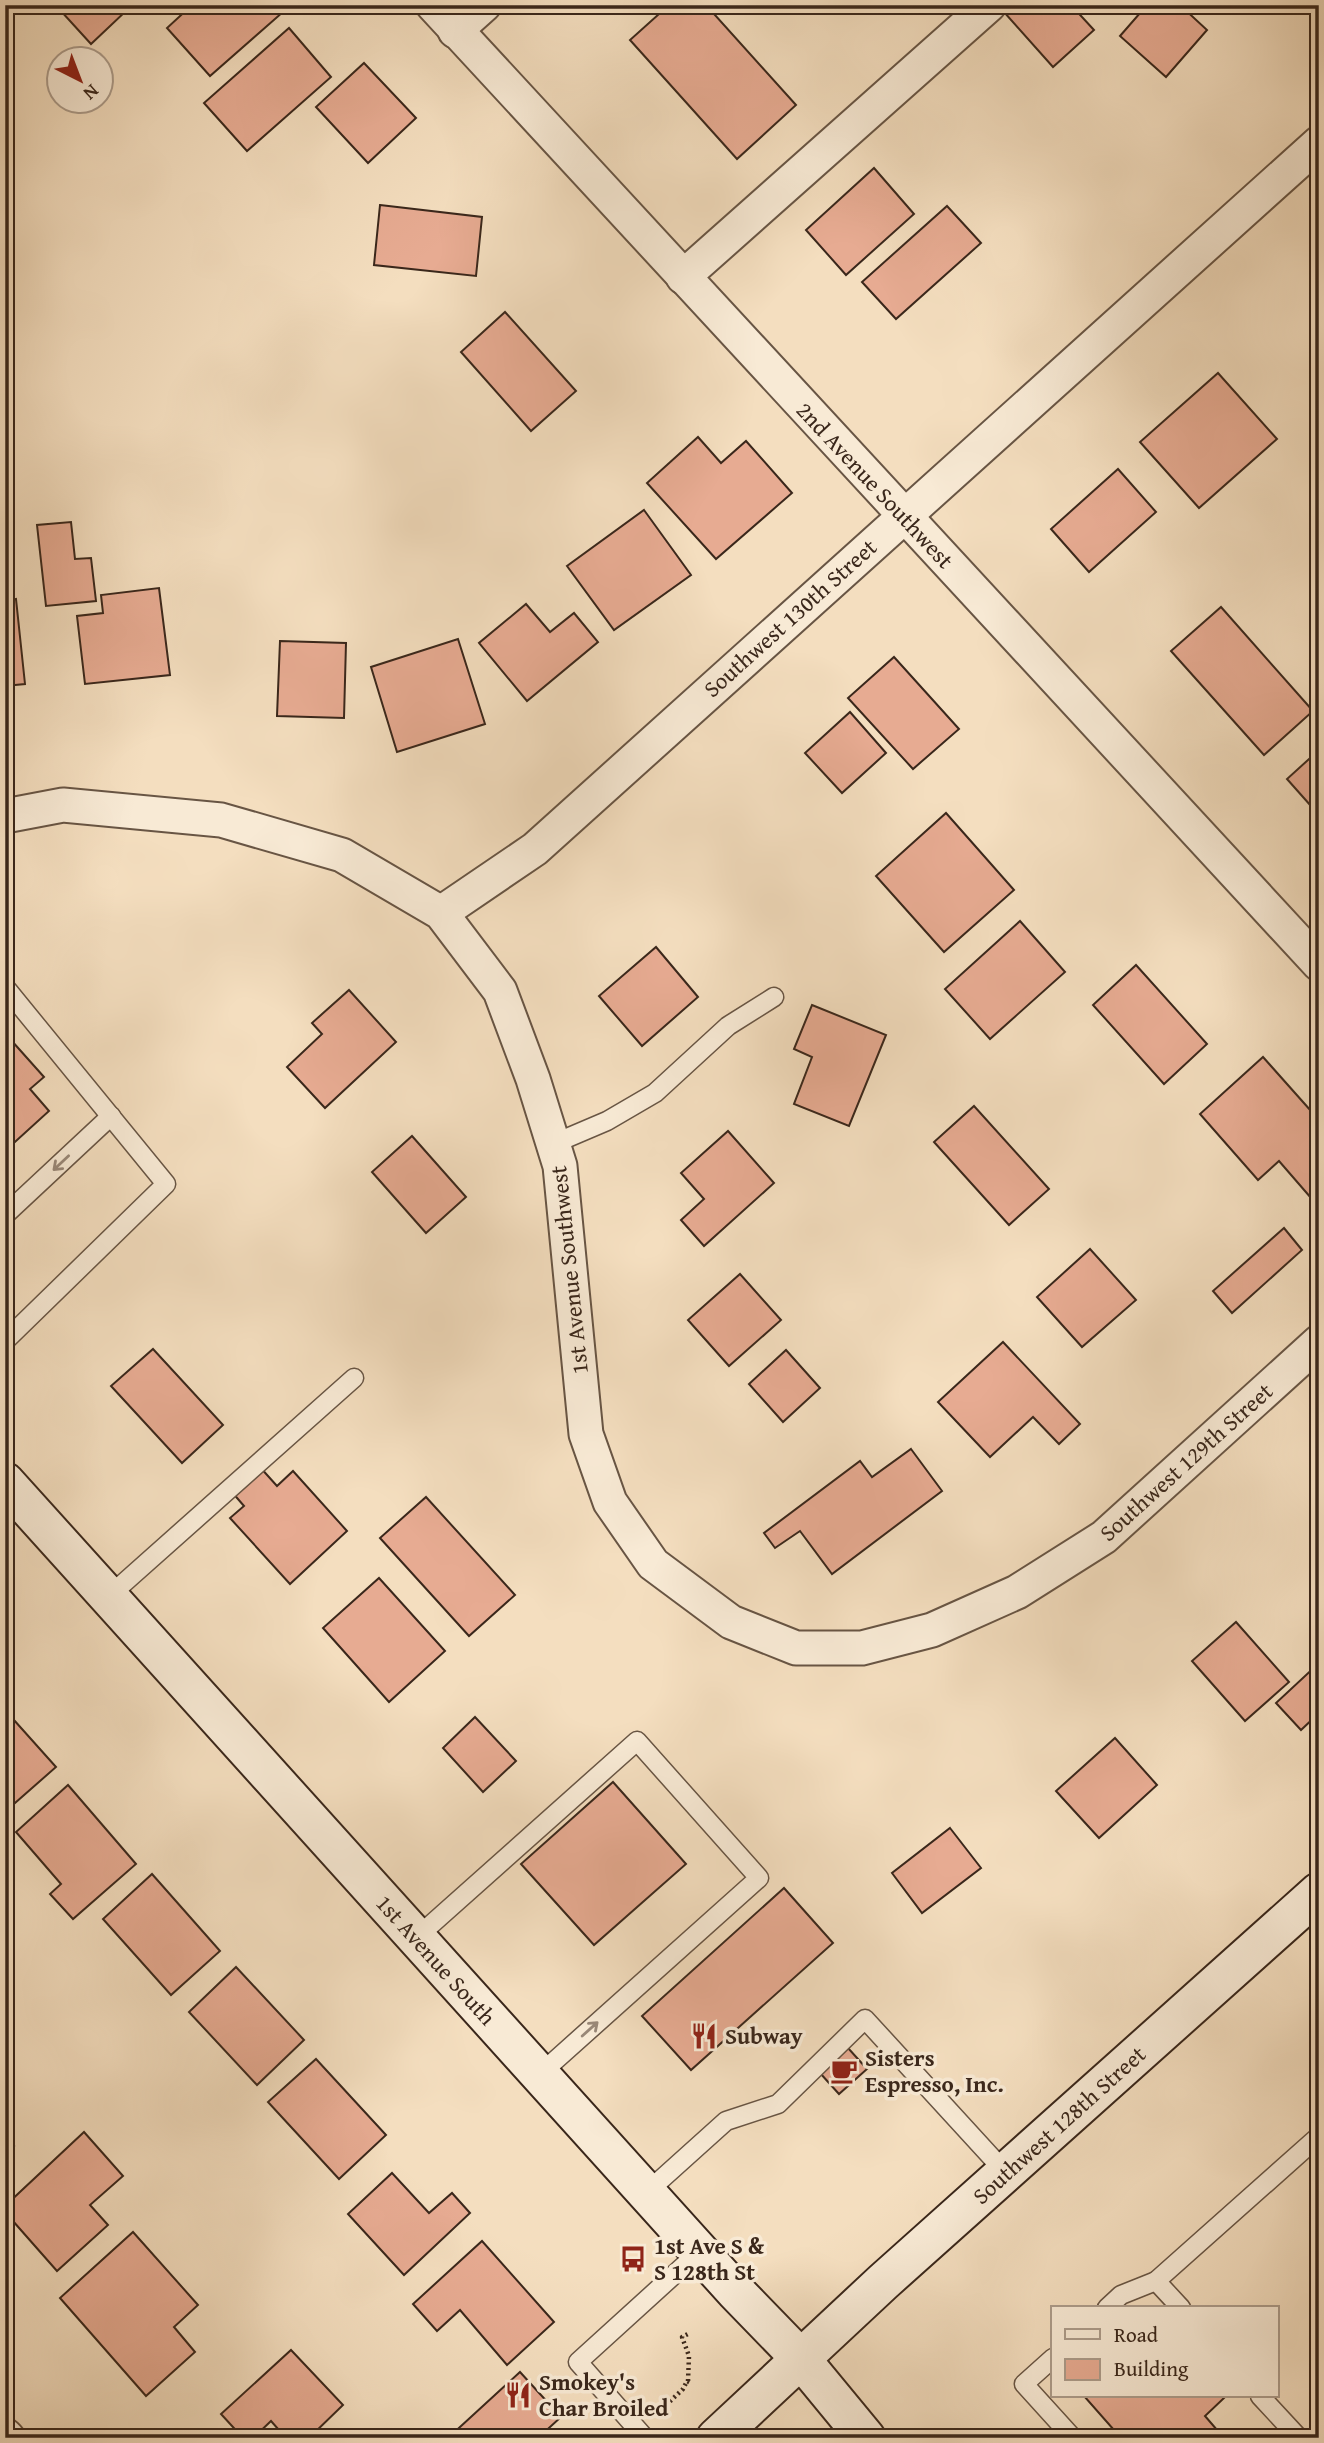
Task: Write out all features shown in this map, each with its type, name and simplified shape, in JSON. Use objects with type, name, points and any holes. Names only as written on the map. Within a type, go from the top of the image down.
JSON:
[{"type":"main road","name":"1st Avenue South","points":[[5,1482],[699,2252],[800,2358],[866,2438]]},
{"type":"main road","name":"Southwest 128th Street","points":[[716,2438],[800,2358],[1319,1892]]},
{"type":"street","name":"2nd Avenue Southwest","points":[[433,5],[1319,964]]},
{"type":"street","points":[[455,31],[484,5]]},
{"type":"street","points":[[683,277],[989,5]]},
{"type":"street","name":"Southwest 130th Street","points":[[441,913],[535,849],[1319,143]]},
{"type":"street","name":"1st Avenue Southwest","points":[[5,816],[62,805],[220,820],[342,855],[441,913],[500,991],[533,1079],[561,1166],[586,1434],[610,1502],[653,1564],[731,1622]]},
{"type":"street","name":"Southwest 129th Street","points":[[731,1622],[796,1648],[862,1648],[932,1630],[1017,1592],[1104,1537],[1319,1342]]},
{"type":"lane","points":[[5,987],[166,1184],[5,1341]]},
{"type":"lane","points":[[553,1144],[607,1121],[655,1093],[728,1026],[774,997]]},
{"type":"lane","points":[[5,1215],[111,1116]]},
{"type":"lane","points":[[108,1597],[354,1378]]},
{"type":"lane","points":[[416,1938],[637,1741],[759,1878],[540,2074]]},
{"type":"lane","points":[[646,2193],[726,2121],[778,2104],[865,2019],[1006,2173]]},
{"type":"lane","points":[[1109,2306],[1121,2295],[1156,2281],[1319,2136]]},
{"type":"lane","points":[[645,2438],[578,2362],[699,2252]]},
{"type":"lane","points":[[1156,2281],[1179,2306]]},
{"type":"lane","points":[[1051,2360],[1024,2384],[1073,2438]]},
{"type":"lane","points":[[1263,2398],[1299,2438]]},
{"type":"path","points":[[687,2381],[689,2356],[682,2337],[688,2334]]},
{"type":"building","points":[[65,5],[121,5],[126,11],[91,44],[60,10]]},
{"type":"building","points":[[192,5],[277,5],[283,12],[210,76],[167,28]]},
{"type":"building","points":[[669,5],[706,5],[796,105],[737,159],[630,40]]},
{"type":"building","points":[[1012,5],[1071,5],[1094,30],[1053,67],[1004,12]]},
{"type":"building","points":[[1147,5],[1180,5],[1207,30],[1166,77],[1120,36]]},
{"type":"building","points":[[289,28],[331,77],[247,151],[204,103]]},
{"type":"building","points":[[364,63],[416,118],[368,163],[316,107]]},
{"type":"building","points":[[874,168],[914,214],[846,275],[806,230]]},
{"type":"building","points":[[380,205],[482,217],[476,276],[374,265]]},
{"type":"building","points":[[947,206],[981,243],[896,319],[862,282]]},
{"type":"building","points":[[505,312],[576,391],[531,431],[461,352]]},
{"type":"building","points":[[1218,373],[1277,439],[1199,508],[1140,442]]},
{"type":"building","points":[[698,437],[721,463],[746,441],[792,493],[716,559],[647,483]]},
{"type":"building","points":[[1118,469],[1156,512],[1089,572],[1051,529]]},
{"type":"building","points":[[644,510],[691,575],[614,630],[567,566]]},
{"type":"building","points":[[71,522],[75,559],[91,558],[96,601],[46,606],[37,525]]},
{"type":"building","points":[[159,588],[170,675],[85,684],[77,616],[103,613],[101,595]]},
{"type":"building","points":[[16,599],[25,684],[5,686],[5,601]]},
{"type":"building","points":[[526,604],[550,632],[574,613],[598,642],[527,701],[479,643]]},
{"type":"building","points":[[1221,607],[1313,711],[1264,755],[1171,651]]},
{"type":"building","points":[[458,639],[485,724],[397,752],[371,667]]},
{"type":"building","points":[[280,641],[346,643],[344,718],[277,716]]},
{"type":"building","points":[[894,657],[959,729],[913,769],[848,698]]},
{"type":"building","points":[[850,712],[886,753],[842,793],[805,753]]},
{"type":"building","points":[[1319,750],[1319,815],[1287,779]]},
{"type":"building","points":[[946,813],[1014,890],[944,952],[876,876]]},
{"type":"building","points":[[1020,921],[1065,972],[990,1039],[945,989]]},
{"type":"building","points":[[656,947],[698,997],[642,1046],[599,996]]},
{"type":"building","points":[[1136,965],[1207,1044],[1164,1084],[1093,1005]]},
{"type":"building","points":[[349,990],[396,1042],[325,1108],[287,1067],[322,1034],[312,1023]]},
{"type":"building","points":[[812,1005],[886,1035],[849,1126],[794,1104],[812,1057],[794,1049]]},
{"type":"building","points":[[11,1040],[44,1077],[30,1089],[49,1111],[5,1151],[5,1045]]},
{"type":"building","points":[[1263,1057],[1319,1120],[1318,1206],[1279,1161],[1258,1180],[1200,1114]]},
{"type":"building","points":[[974,1106],[1049,1189],[1009,1225],[934,1142]]},
{"type":"building","points":[[728,1131],[774,1183],[704,1246],[681,1220],[704,1199],[681,1173]]},
{"type":"building","points":[[412,1136],[466,1197],[426,1233],[372,1172]]},
{"type":"building","points":[[1284,1228],[1302,1250],[1232,1313],[1213,1291]]},
{"type":"building","points":[[1090,1249],[1136,1300],[1082,1347],[1037,1297]]},
{"type":"building","points":[[740,1274],[781,1320],[729,1366],[688,1320]]},
{"type":"building","points":[[1003,1342],[1080,1424],[1059,1444],[1033,1417],[990,1457],[938,1402]]},
{"type":"building","points":[[153,1349],[223,1425],[182,1463],[111,1386]]},
{"type":"building","points":[[786,1350],[820,1388],[783,1422],[749,1384]]},
{"type":"building","points":[[911,1449],[942,1491],[832,1574],[800,1531],[775,1548],[764,1533],[860,1461],[872,1477]]},
{"type":"building","points":[[259,1466],[277,1486],[293,1471],[347,1531],[290,1584],[230,1518],[244,1506],[231,1491]]},
{"type":"building","points":[[426,1497],[515,1595],[469,1636],[380,1538]]},
{"type":"building","points":[[379,1578],[445,1651],[389,1702],[323,1628]]},
{"type":"building","points":[[1236,1622],[1289,1682],[1245,1721],[1192,1661]]},
{"type":"building","points":[[1319,1663],[1319,1713],[1301,1730],[1276,1703]]},
{"type":"building","points":[[5,1710],[56,1767],[7,1810],[5,1809]]},
{"type":"building","points":[[475,1717],[516,1761],[483,1792],[443,1748]]},
{"type":"building","points":[[1115,1738],[1157,1785],[1099,1838],[1056,1791]]},
{"type":"building","points":[[613,1782],[686,1864],[594,1945],[521,1864]]},
{"type":"building","points":[[68,1785],[136,1864],[73,1919],[50,1894],[61,1884],[16,1832]]},
{"type":"building","points":[[950,1828],[981,1868],[922,1913],[892,1873]]},
{"type":"building","points":[[152,1874],[220,1951],[171,1995],[103,1919]]},
{"type":"building","points":[[784,1888],[833,1943],[691,2070],[642,2016]]},
{"type":"building","points":[[236,1967],[304,2040],[257,2085],[189,2012]]},
{"type":"building","name":"Sisters Espresso, Inc.","points":[[848,2048],[867,2069],[839,2094],[820,2073]]},
{"type":"building","points":[[316,2059],[386,2135],[339,2179],[268,2102]]},
{"type":"building","points":[[84,2132],[123,2176],[90,2205],[108,2225],[57,2271],[5,2212],[5,2206]]},
{"type":"building","points":[[5,2136],[14,2146],[5,2154]]},
{"type":"building","points":[[392,2173],[429,2213],[452,2193],[470,2213],[404,2275],[348,2214]]},
{"type":"building","points":[[133,2232],[198,2305],[174,2327],[195,2352],[146,2396],[60,2298]]},
{"type":"building","points":[[482,2241],[554,2322],[507,2365],[460,2310],[437,2331],[413,2304]]},
{"type":"building","points":[[291,2350],[343,2405],[309,2438],[286,2438],[271,2421],[253,2438],[243,2438],[221,2414]]},
{"type":"building","name":"Smokey's Char Broiled","points":[[520,2372],[561,2417],[538,2438],[448,2438]]},
{"type":"building","points":[[1086,2398],[1224,2398],[1205,2416],[1224,2438],[1121,2438]]},
{"type":"place","name":"Subway","points":[[704,2036]]},
{"type":"place","name":"Sisters Espresso, Inc.","points":[[844,2071]]},
{"type":"place","name":"1st Ave S & S 128th St","points":[[633,2259]]},
{"type":"place","name":"Smokey's Char Broiled","points":[[518,2395]]}]
